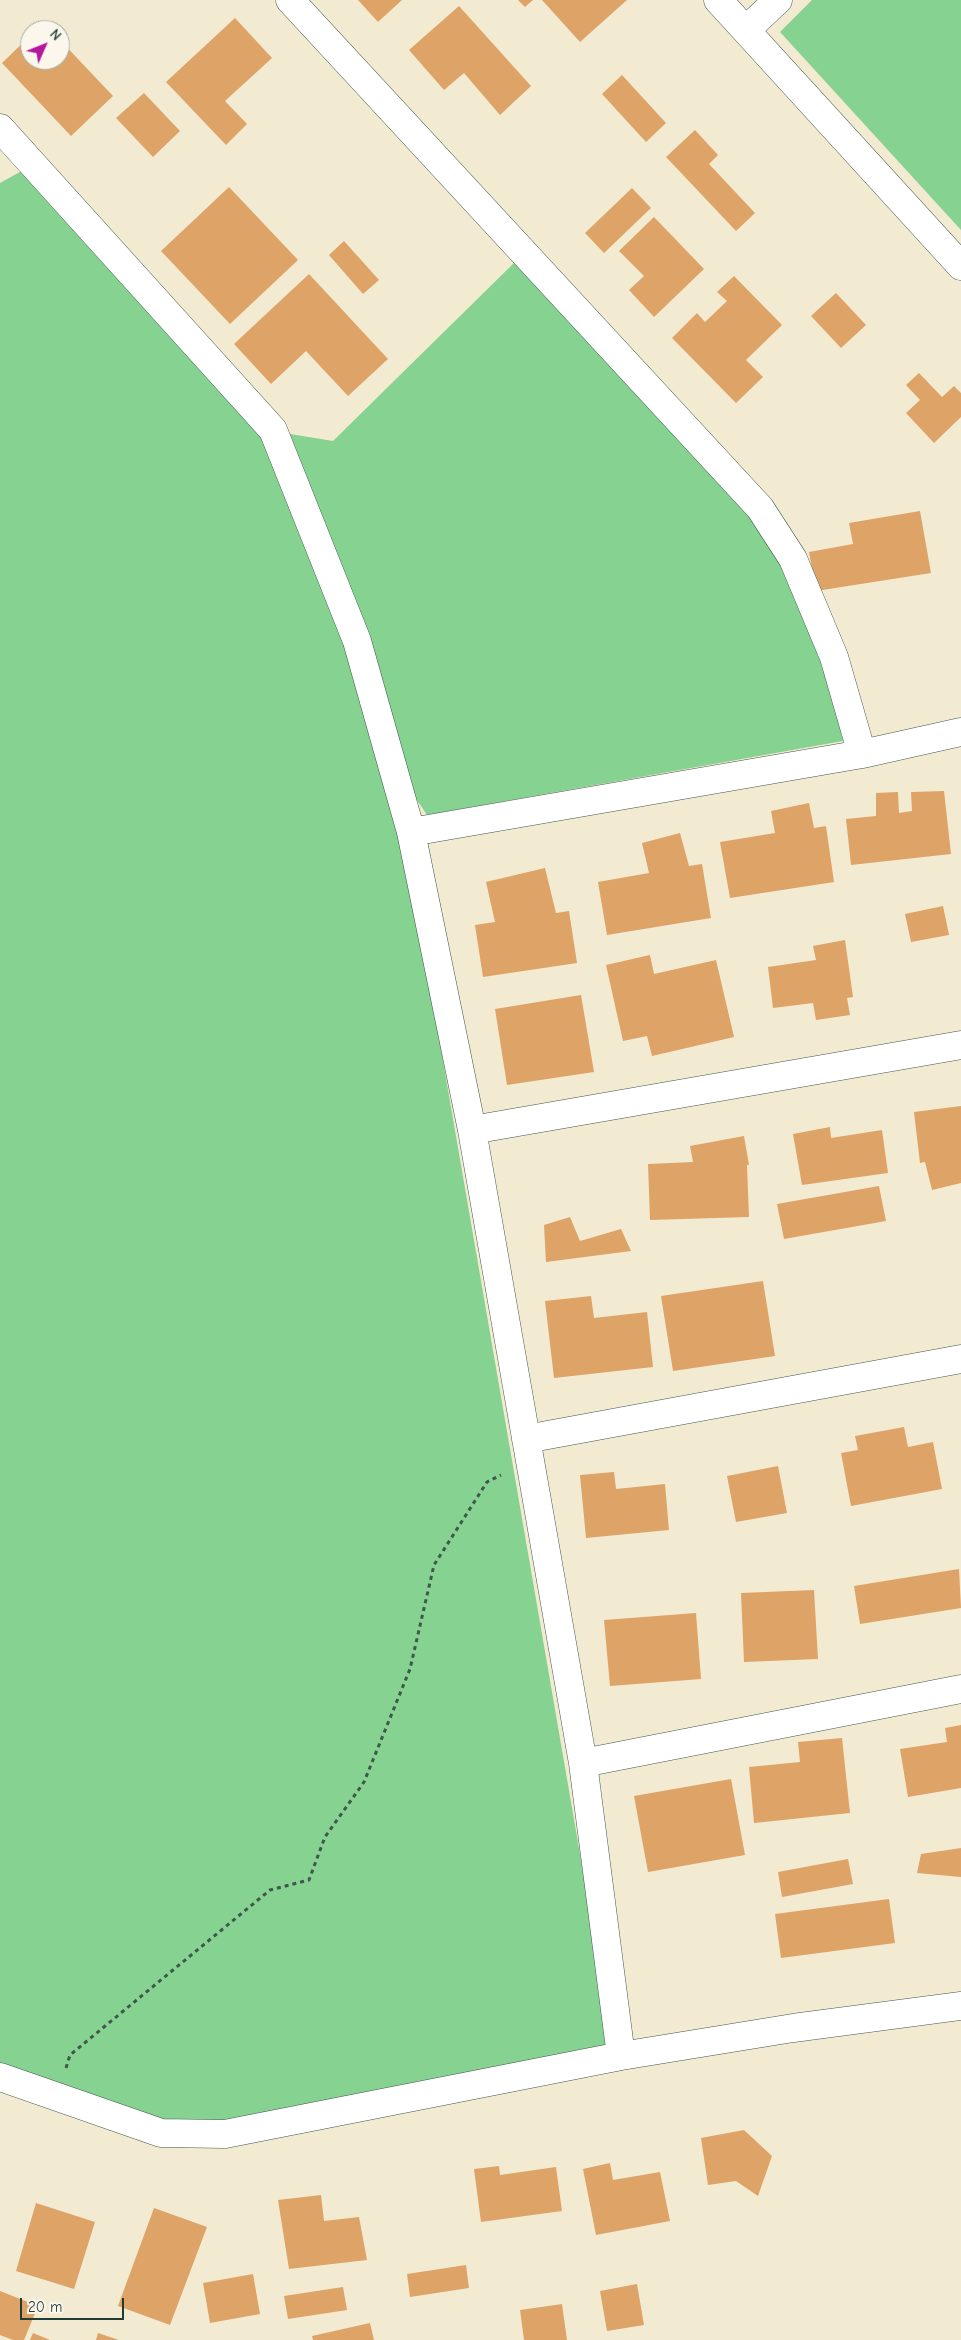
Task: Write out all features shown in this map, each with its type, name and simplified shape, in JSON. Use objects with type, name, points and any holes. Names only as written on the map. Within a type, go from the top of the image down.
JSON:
[{"type":"street","points":[[290,0],[760,508],[793,559],[834,657],[862,754]]},
{"type":"street","points":[[718,0],[961,266]]},
{"type":"street","points":[[746,30],[778,0]]},
{"type":"street","points":[[0,128],[274,430],[357,640],[411,832],[472,1130],[583,1763],[621,2056]]},
{"type":"street","points":[[411,832],[862,754],[961,732]]},
{"type":"street","points":[[472,1130],[961,1045]]},
{"type":"street","points":[[528,1449],[961,1359]]},
{"type":"street","points":[[583,1763],[961,1689]]},
{"type":"street","points":[[0,2078],[161,2133],[225,2134],[621,2056],[793,2028],[961,2006]]},
{"type":"path","points":[[57,2097],[70,2055],[270,1890],[309,1880],[325,1837],[364,1782],[410,1669],[434,1565],[488,1482],[528,1449]]},
{"type":"green space","points":[[812,0],[961,0],[961,230],[780,32]]},
{"type":"green space","points":[[27,168],[267,433],[352,646],[404,835],[614,2051],[224,2128],[163,2125],[0,2069],[0,183]]},
{"type":"green space","points":[[517,260],[753,513],[785,562],[823,658],[843,741],[427,815],[413,794],[284,433],[333,441]]},
{"type":"building","points":[[358,0],[402,0],[378,22]]},
{"type":"building","points":[[518,0],[533,0],[525,7]]},
{"type":"building","points":[[542,0],[627,0],[580,42]]},
{"type":"building","points":[[459,6],[531,86],[500,115],[464,73],[444,90],[409,50]]},
{"type":"building","points":[[235,18],[272,58],[225,101],[247,124],[226,145],[166,82]]},
{"type":"building","points":[[20,46],[20,70],[70,70],[70,51],[113,96],[71,136],[2,63]]},
{"type":"building","points":[[622,75],[666,123],[646,142],[602,94]]},
{"type":"building","points":[[144,93],[180,131],[153,157],[116,118]]},
{"type":"building","points":[[695,130],[718,155],[709,164],[755,213],[736,231],[666,157]]},
{"type":"building","points":[[229,187],[298,260],[230,324],[161,251]]},
{"type":"building","points":[[632,188],[651,208],[604,253],[585,233]]},
{"type":"building","points":[[654,217],[704,269],[654,317],[629,290],[644,276],[619,251]]},
{"type":"building","points":[[344,241],[379,280],[363,294],[329,255]]},
{"type":"building","points":[[309,274],[388,359],[348,396],[306,351],[271,384],[234,344]]},
{"type":"building","points":[[734,276],[782,325],[746,360],[763,377],[736,403],[672,338],[697,313],[705,322],[727,301],[717,292]]},
{"type":"building","points":[[836,293],[866,325],[841,348],[811,316]]},
{"type":"building","points":[[919,373],[942,397],[954,386],[961,393],[961,417],[934,443],[906,413],[920,400],[906,385]]},
{"type":"building","points":[[920,511],[931,573],[816,591],[809,552],[853,544],[849,523]]},
{"type":"building","points":[[944,791],[951,854],[851,865],[846,819],[876,816],[876,793],[898,792],[899,813],[912,811],[911,792]]},
{"type":"building","points":[[809,803],[814,828],[826,826],[834,882],[730,898],[720,842],[775,833],[771,811]]},
{"type":"building","points":[[680,833],[689,866],[702,864],[711,918],[607,935],[598,882],[649,873],[642,843]]},
{"type":"building","points":[[545,868],[556,913],[569,911],[577,963],[483,977],[475,925],[495,922],[486,882]]},
{"type":"building","points":[[943,906],[949,935],[911,942],[905,914]]},
{"type":"building","points":[[845,940],[853,997],[847,998],[850,1015],[816,1020],[813,1003],[773,1008],[768,967],[816,960],[813,946]]},
{"type":"building","points":[[650,955],[654,974],[716,960],[734,1037],[652,1056],[647,1036],[623,1041],[606,965]]},
{"type":"building","points":[[581,995],[594,1072],[507,1085],[495,1009]]},
{"type":"building","points":[[961,1106],[961,1183],[932,1190],[925,1162],[920,1163],[914,1112]]},
{"type":"building","points":[[830,1127],[831,1138],[882,1130],[888,1173],[802,1185],[793,1134]]},
{"type":"building","points":[[744,1136],[749,1165],[747,1165],[749,1217],[650,1220],[648,1164],[693,1162],[690,1146]]},
{"type":"building","points":[[879,1186],[886,1221],[784,1239],[777,1204]]},
{"type":"building","points":[[570,1217],[580,1241],[621,1229],[631,1251],[546,1262],[544,1225]]},
{"type":"building","points":[[763,1281],[775,1356],[673,1371],[661,1296]]},
{"type":"building","points":[[591,1296],[594,1318],[647,1312],[653,1367],[554,1378],[545,1301]]},
{"type":"building","points":[[904,1427],[908,1447],[933,1442],[942,1489],[851,1506],[841,1453],[858,1450],[855,1436]]},
{"type":"building","points":[[778,1466],[787,1513],[736,1522],[727,1476]]},
{"type":"building","points":[[614,1472],[616,1489],[665,1484],[669,1530],[586,1538],[580,1475]]},
{"type":"building","points":[[959,1569],[961,1608],[860,1624],[854,1586]]},
{"type":"building","points":[[814,1590],[818,1659],[744,1662],[741,1593]]},
{"type":"building","points":[[696,1613],[701,1679],[610,1686],[604,1620]]},
{"type":"building","points":[[961,1725],[961,1788],[908,1797],[900,1749],[947,1742],[945,1728]]},
{"type":"building","points":[[842,1738],[850,1813],[754,1823],[749,1767],[800,1762],[798,1742]]},
{"type":"building","points":[[731,1779],[745,1855],[648,1872],[634,1796]]},
{"type":"building","points":[[961,1848],[961,1877],[917,1873],[921,1854]]},
{"type":"building","points":[[848,1859],[853,1884],[782,1897],[778,1872]]},
{"type":"building","points":[[889,1899],[895,1943],[781,1958],[775,1914]]},
{"type":"building","points":[[744,2130],[772,2156],[758,2196],[736,2181],[708,2185],[701,2138]]},
{"type":"building","points":[[610,2163],[613,2180],[660,2172],[670,2221],[596,2235],[583,2169]]},
{"type":"building","points":[[499,2166],[500,2175],[556,2167],[562,2211],[481,2222],[474,2169]]},
{"type":"building","points":[[321,2195],[324,2221],[359,2217],[367,2260],[289,2269],[278,2200]]},
{"type":"building","points":[[36,2203],[95,2222],[74,2289],[16,2271]]},
{"type":"building","points":[[154,2208],[207,2227],[170,2325],[118,2306]]},
{"type":"building","points":[[466,2265],[469,2288],[410,2297],[407,2274]]},
{"type":"building","points":[[253,2274],[260,2314],[210,2323],[203,2283]]},
{"type":"building","points":[[637,2284],[644,2325],[607,2331],[600,2291]]},
{"type":"building","points":[[343,2287],[347,2310],[288,2319],[284,2296]]},
{"type":"building","points":[[0,2291],[38,2306],[24,2340],[13,2340],[0,2335]]},
{"type":"building","points":[[562,2304],[567,2340],[524,2340],[520,2310]]},
{"type":"building","points":[[370,2323],[374,2340],[313,2340],[312,2336]]},
{"type":"building","points":[[33,2333],[50,2340],[30,2340]]},
{"type":"building","points":[[98,2333],[119,2340],[96,2340]]}]
